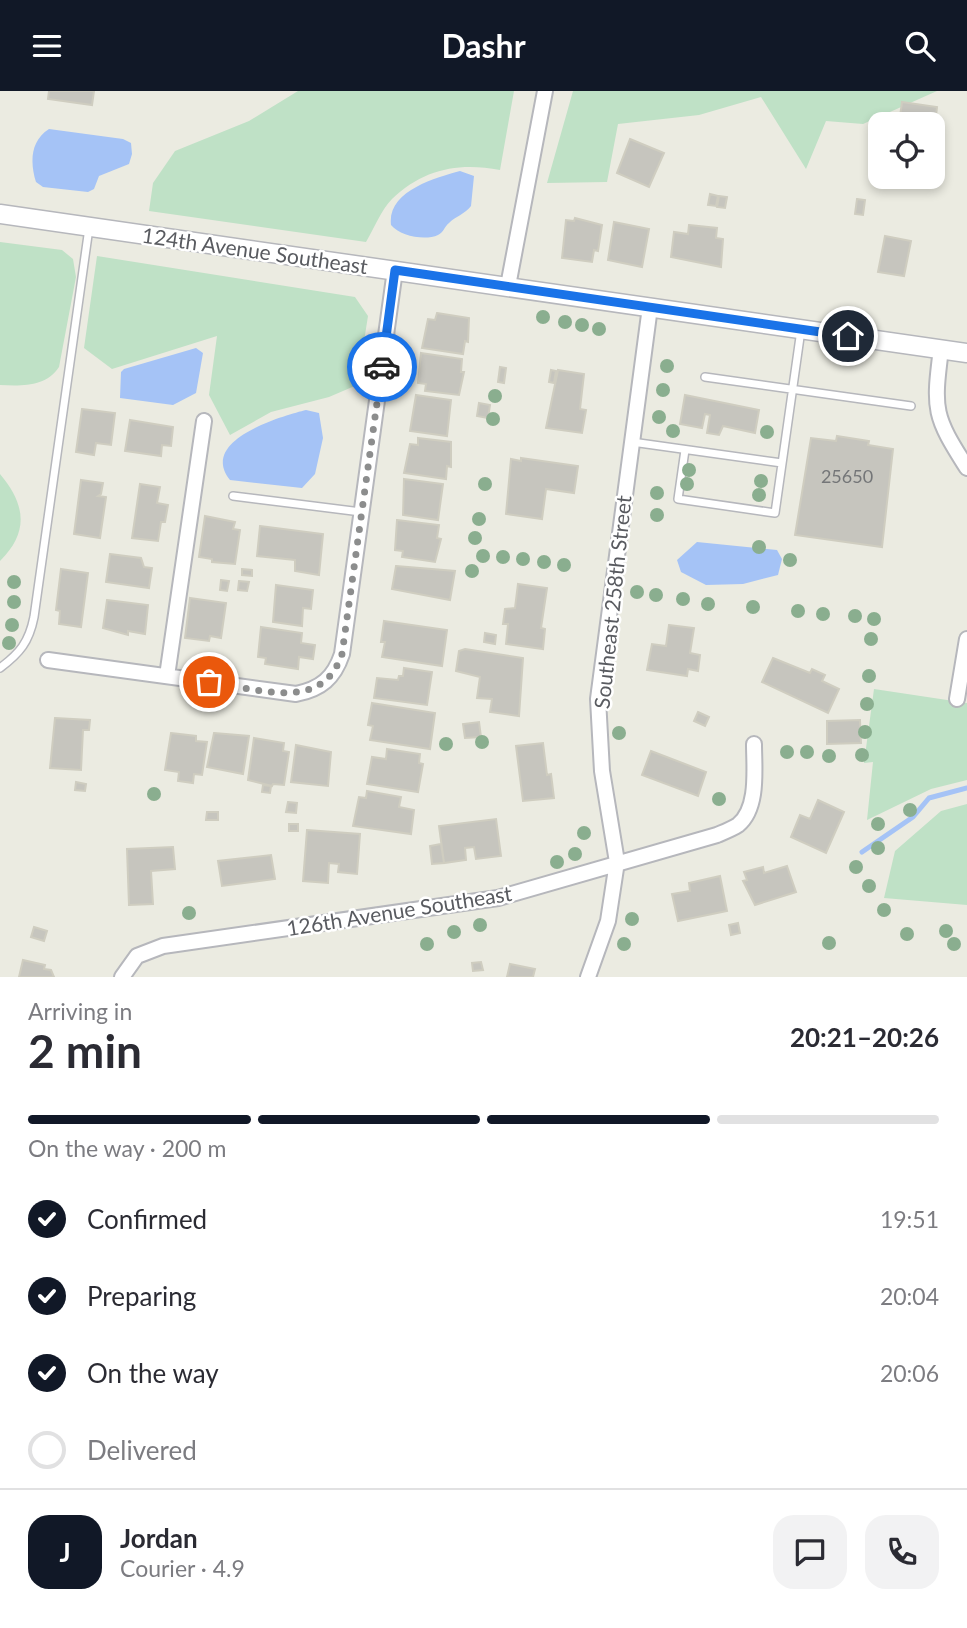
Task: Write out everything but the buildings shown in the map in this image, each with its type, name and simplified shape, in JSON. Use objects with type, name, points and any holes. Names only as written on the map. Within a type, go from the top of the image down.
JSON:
[{"type":"street","points":[[508,286],[545,91]]},
{"type":"street","name":"124th Avenue Southeast","points":[[0,214],[967,353]]},
{"type":"street","points":[[48,660],[296,694],[320,686],[337,670],[342,654],[395,270]]},
{"type":"street","name":"Southeast 258th Street","points":[[588,977],[608,921],[617,862],[602,771],[598,699],[650,307]]},
{"type":"street","points":[[940,349],[936,386],[939,421],[967,468]]},
{"type":"street","points":[[167,676],[204,421]]},
{"type":"street","points":[[957,699],[967,643]]},
{"type":"street","name":"126th Avenue Southeast","points":[[122,977],[137,957],[163,946],[498,898],[718,835],[738,825],[752,799],[754,744]]},
{"type":"lane","points":[[0,668],[17,655],[29,639],[34,617],[89,227]]},
{"type":"lane","points":[[685,450],[678,499],[775,513],[801,329]]},
{"type":"lane","points":[[705,377],[911,406]]},
{"type":"lane","points":[[631,442],[782,463]]},
{"type":"lane","points":[[233,496],[362,513]]},
{"type":"green space","points":[[298,91],[514,91],[500,170],[456,168],[442,170],[416,181],[388,203],[366,242],[149,211],[153,183],[175,151],[249,121]]},
{"type":"green space","points":[[573,91],[937,91],[890,112],[868,112],[868,122],[863,124],[826,121],[806,169],[761,97],[699,115],[618,124],[607,182],[547,183]]},
{"type":"green space","points":[[0,242],[62,250],[73,259],[76,277],[59,367],[54,374],[33,384],[0,385]]},
{"type":"green space","points":[[97,256],[355,297],[368,316],[357,385],[329,397],[271,412],[230,435],[209,395],[217,336],[112,369],[84,348]]},
{"type":"green space","points":[[0,474],[15,497],[21,518],[16,540],[0,561]]},
{"type":"green space","points":[[874,689],[967,703],[967,780],[931,789],[867,820],[873,762],[864,763]]},
{"type":"green space","points":[[967,804],[967,905],[884,898],[895,851],[941,811]]},
{"type":"water","points":[[49,129],[123,139],[131,143],[129,164],[99,176],[94,189],[88,192],[43,187],[36,182],[33,153],[38,140]]},
{"type":"water","points":[[460,171],[474,176],[471,206],[449,223],[440,234],[426,238],[413,236],[400,232],[391,225],[392,213],[404,195],[426,182]]},
{"type":"water","points":[[196,348],[203,353],[196,393],[173,405],[120,398],[121,372],[124,369]]},
{"type":"water","points":[[306,410],[319,413],[323,438],[315,474],[302,488],[230,480],[223,466],[225,453],[234,442],[263,424]]},
{"type":"water","points":[[697,542],[777,550],[782,559],[778,575],[743,584],[706,585],[681,572],[677,560]]},
{"type":"waterway","points":[[862,852],[913,817],[929,798],[967,788]]},
{"type":"way so far","points":[[209,682],[296,694],[320,686],[337,670],[342,654],[382,367]]},
{"type":"route","points":[[382,367],[395,270],[848,336]]}]
